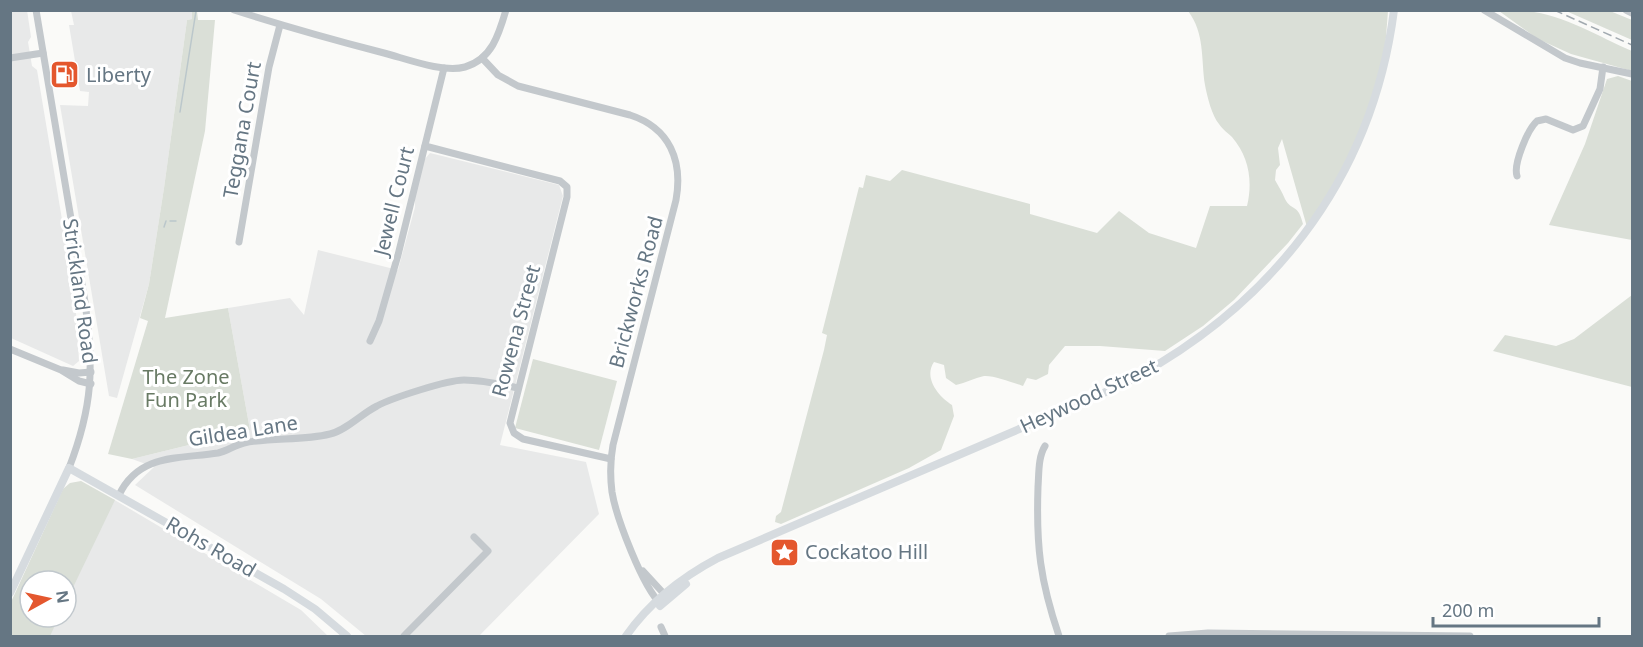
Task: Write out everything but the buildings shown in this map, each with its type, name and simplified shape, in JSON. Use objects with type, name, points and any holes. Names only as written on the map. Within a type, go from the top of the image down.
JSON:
[{"type":"main road","name":"Heywood Street","points":[[626,636],[663,600],[748,546],[1115,388],[1175,354],[1221,321],[1289,254],[1313,223],[1338,184],[1357,147],[1373,105],[1387,55],[1394,10]]},
{"type":"main road","name":"Rohs Road","points":[[69,468],[302,600],[347,636]]},
{"type":"main road","name":"Strickland Road","points":[[10,593],[69,468]]},
{"type":"main road","name":"Heywood Street","points":[[632,636],[663,600]]},
{"type":"street","name":"Strickland Road","points":[[36,10],[86,311],[91,372],[91,384],[82,430],[69,468]]},
{"type":"street","points":[[234,10],[280,25],[444,68],[465,67],[482,58],[494,45],[506,10]]},
{"type":"street","points":[[1484,10],[1559,55],[1580,63],[1632,74]]},
{"type":"street","points":[[1626,10],[1632,14]]},
{"type":"street","name":"Teggana Court","points":[[239,242],[269,67],[280,25]]},
{"type":"street","points":[[10,58],[43,53]]},
{"type":"street","name":"Brickworks Road","points":[[482,58],[492,70],[509,82],[640,118],[663,136],[678,165],[679,188],[611,459]]},
{"type":"street","points":[[1517,176],[1515,170],[1517,161],[1532,126],[1537,121],[1546,119],[1573,130],[1583,126],[1600,89],[1603,67]]},
{"type":"street","name":"Jewell Court","points":[[370,341],[379,321],[398,255],[444,68]]},
{"type":"street","name":"Rowena Street","points":[[425,146],[560,181],[567,187],[567,197],[510,423],[518,437],[611,459]]},
{"type":"street","points":[[10,349],[61,370],[79,381],[91,384]]},
{"type":"street","points":[[61,370],[77,373],[91,372]]},
{"type":"street","name":"Gildea Lane","points":[[119,495],[133,475],[153,462],[222,452],[247,443],[331,434],[379,405],[453,381],[472,380],[518,388]]},
{"type":"street","name":"Heywood Street","points":[[1045,446],[1041,456],[1039,476],[1037,538],[1044,589],[1059,636]]},
{"type":"street","points":[[611,459],[610,472],[614,500],[633,554],[642,578],[663,600]]},
{"type":"street","points":[[404,636],[488,551],[474,537]]},
{"type":"street","points":[[662,627],[665,636]]},
{"type":"street","points":[[1169,636],[1208,633],[1470,636]]},
{"type":"shaded area","points":[[27,10],[31,37],[28,42],[32,66],[37,70],[75,297],[79,361],[73,366],[11,338],[11,11]]},
{"type":"shaded area","points":[[71,11],[192,11],[192,19],[187,20],[149,284],[117,398],[109,396],[60,105],[88,106],[89,92],[80,91],[69,25],[74,25]]},
{"type":"shaded area","points":[[430,153],[559,185],[563,196],[500,445],[586,462],[599,514],[479,636],[366,636],[321,599],[135,485],[154,467],[132,459],[250,430],[228,308],[290,298],[304,315],[318,250],[398,270],[415,207],[415,196],[424,160]]},
{"type":"shaded area","points":[[113,499],[301,610],[328,636],[49,636],[52,629],[78,629],[78,574]]},
{"type":"green space","points":[[1520,10],[1541,13],[1581,27],[1632,51],[1632,71],[1571,54],[1538,39],[1499,11]]},
{"type":"green space","name":"The Zone Fun Park","points":[[192,11],[197,11],[198,20],[215,20],[205,131],[165,318],[228,308],[250,430],[132,459],[108,454],[148,321],[140,318],[149,284],[187,20],[192,19]]},
{"type":"green space","points":[[1188,11],[1388,11],[1384,63],[1365,134],[1307,227],[1282,139],[1278,148],[1280,165],[1276,170],[1275,180],[1288,203],[1299,213],[1303,224],[1234,300],[1203,326],[1165,351],[1065,346],[1049,365],[1048,374],[1036,380],[1027,378],[1023,386],[988,376],[956,385],[946,378],[944,365],[934,362],[930,374],[931,381],[942,397],[952,405],[954,416],[941,450],[909,468],[781,524],[775,522],[776,516],[781,512],[824,350],[827,335],[822,333],[859,187],[863,188],[866,175],[890,181],[902,170],[1030,204],[1030,214],[1097,233],[1119,211],[1149,233],[1196,248],[1210,206],[1247,206],[1250,187],[1246,161],[1238,145],[1220,126],[1212,111],[1205,85],[1200,37]]},
{"type":"green space","points":[[1566,11],[1610,11],[1632,20],[1632,40]]},
{"type":"green space","points":[[1618,76],[1632,81],[1632,240],[1549,225],[1585,144],[1607,79]]},
{"type":"green space","points":[[1632,295],[1632,387],[1493,351],[1505,335],[1556,346],[1574,339]]},
{"type":"green space","points":[[533,359],[617,381],[599,450],[515,428]]},
{"type":"green space","points":[[81,481],[115,500],[78,577],[78,569],[26,569],[63,489],[70,483]]},
{"type":"green space","points":[[18,587],[18,629],[53,629],[50,636],[11,636],[11,602]]},
{"type":"waterway","points":[[180,112],[196,11]]},
{"type":"waterway","points":[[164,227],[166,221]]},
{"type":"waterway","points":[[170,221],[176,221]]},
{"type":"railway","points":[[1554,10],[1632,45]]},
{"type":"place","name":"Liberty","points":[[65,75]]},
{"type":"place","name":"Cockatoo Hill","points":[[784,552]]}]
